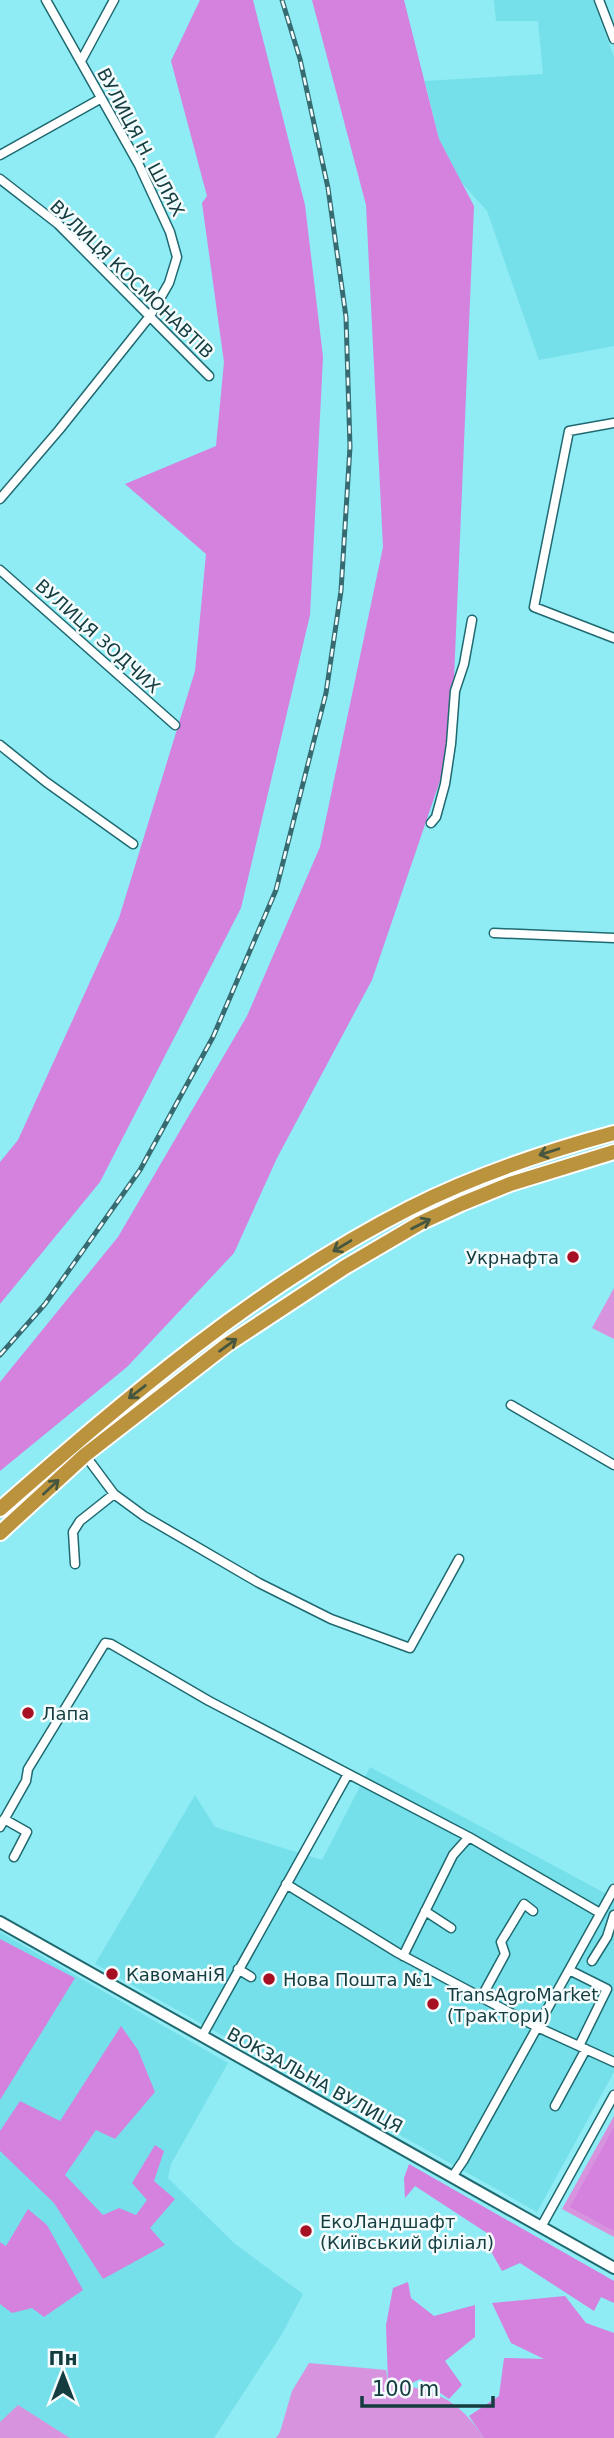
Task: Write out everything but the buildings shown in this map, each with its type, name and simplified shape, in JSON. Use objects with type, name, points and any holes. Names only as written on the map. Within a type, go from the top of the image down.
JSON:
[{"type":"highway","points":[[0,1509],[110,1413],[216,1329],[335,1250],[412,1207],[466,1182],[512,1164],[614,1133]]},
{"type":"highway","points":[[0,1532],[85,1455],[228,1344],[345,1267],[420,1223],[510,1184],[614,1152]]},
{"type":"street","name":"ВУЛИЦЯ Н. ШЛЯХ","points":[[0,499],[150,316],[169,283],[177,257],[170,232],[139,164],[46,0]]},
{"type":"street","name":"ВУЛИЦЯ Н. ШЛЯХ","points":[[81,61],[114,0]]},
{"type":"street","points":[[599,0],[614,39]]},
{"type":"street","points":[[0,155],[100,99]]},
{"type":"street","name":"ВУЛИЦЯ КОСМОНАВТІВ","points":[[0,179],[58,224],[209,376]]},
{"type":"street","points":[[614,424],[569,431],[534,607],[614,638]]},
{"type":"street","name":"ВУЛИЦЯ ЗОДЧИХ","points":[[0,570],[175,725]]},
{"type":"street","points":[[431,823],[436,817],[445,784],[455,691],[464,664],[472,620]]},
{"type":"street","points":[[0,745],[46,782],[133,844]]},
{"type":"street","points":[[494,933],[614,938]]},
{"type":"street","points":[[511,1405],[614,1465]]},
{"type":"street","points":[[85,1455],[114,1493],[144,1516],[259,1583],[331,1619],[410,1648],[459,1559]]},
{"type":"street","points":[[75,1563],[73,1532],[80,1521],[114,1493]]},
{"type":"street","points":[[14,1857],[27,1832],[2,1823],[26,1781],[28,1769],[105,1643],[469,1838],[600,1913]]},
{"type":"street","points":[[202,2036],[348,1774]]},
{"type":"street","points":[[403,1956],[453,1856],[469,1838]]},
{"type":"street","points":[[286,1884],[403,1956],[537,2027],[614,2062]]},
{"type":"street","points":[[452,2177],[600,1913],[611,1899],[614,1889]]},
{"type":"street","points":[[481,1997],[505,1954],[501,1942],[524,1904],[533,1911]]},
{"type":"street","points":[[425,1911],[451,1928]]},
{"type":"street","points":[[592,1961],[607,1937],[614,1915]]},
{"type":"street","name":"ВОКЗАЛЬНА ВУЛИЦЯ","points":[[0,1922],[614,2268]]},
{"type":"street","points":[[238,1969],[251,1977]]},
{"type":"street","points":[[555,2106],[607,1989],[569,1970]]},
{"type":"street","points":[[541,2227],[614,2095]]},
{"type":"shaded area","points":[[200,0],[253,0],[305,205],[323,357],[310,615],[241,908],[100,1182],[0,1304],[0,1162],[18,1140],[119,918],[195,671],[206,554],[125,484],[216,446],[224,362],[202,203],[207,196],[171,61]]},
{"type":"shaded area","points":[[312,0],[404,0],[439,139],[474,206],[454,679],[445,766],[372,980],[277,1158],[234,1253],[127,1367],[0,1471],[0,1382],[118,1237],[247,1016],[320,847],[383,547],[366,205]]},
{"type":"shaded area","points":[[494,0],[593,0],[614,57],[614,346],[539,360],[487,211],[461,182],[439,139],[425,81],[543,74],[538,21],[496,21]]},
{"type":"shaded area","points":[[614,1288],[614,1339],[592,1328]]},
{"type":"shaded area","points":[[370,1767],[614,1898],[614,2072],[537,2212],[95,1964],[195,1795],[215,1827],[322,1860]]},
{"type":"shaded area","points":[[0,1932],[228,2063],[171,2164],[168,2178],[235,2244],[303,2294],[282,2334],[214,2438],[0,2438]]},
{"type":"shaded area","points":[[0,1939],[75,1978],[0,2100]]},
{"type":"shaded area","points":[[121,2026],[138,2050],[155,2092],[115,2139],[96,2130],[65,2175],[103,2215],[119,2208],[136,2215],[147,2200],[132,2183],[155,2145],[164,2151],[154,2181],[175,2199],[150,2228],[165,2245],[103,2279],[54,2203],[0,2151],[0,2131],[20,2101],[60,2121]]},
{"type":"shaded area","points":[[614,2116],[614,2237],[562,2209]]},
{"type":"shaded area","points":[[614,2127],[614,2231],[570,2207]]},
{"type":"shaded area","points":[[409,2164],[614,2281],[614,2303],[601,2297],[594,2311],[520,2263],[502,2271],[488,2246],[490,2235],[415,2186],[405,2198],[404,2178]]},
{"type":"shaded area","points":[[28,2209],[47,2225],[83,2290],[44,2317],[32,2308],[12,2313],[0,2304],[0,2242],[6,2246]]},
{"type":"shaded area","points":[[408,2282],[411,2298],[434,2316],[475,2305],[475,2337],[445,2361],[462,2385],[449,2399],[420,2379],[406,2386],[388,2382],[386,2325],[393,2288]]},
{"type":"shaded area","points":[[565,2296],[586,2323],[614,2333],[614,2438],[484,2438],[469,2416],[499,2396],[504,2358],[544,2359],[511,2343],[492,2303]]},
{"type":"shaded area","points":[[309,2363],[386,2370],[388,2382],[444,2398],[464,2413],[484,2438],[276,2438],[292,2391]]},
{"type":"shaded area","points":[[18,2405],[70,2438],[0,2438],[0,2422]]},
{"type":"railway","points":[[0,1355],[45,1304],[140,1170],[213,1037],[276,890],[326,693],[341,591],[350,447],[346,317],[328,188],[300,59],[282,0]]},
{"type":"place","name":"Укрнафта","points":[[573,1257]]},
{"type":"place","name":"Лапа","points":[[28,1713]]},
{"type":"place","name":"КавоманіЯ","points":[[112,1974]]},
{"type":"place","name":"Нова Пошта №1","points":[[269,1979]]},
{"type":"place","name":"TransAgroMarket (Трактори)","points":[[433,2004]]},
{"type":"place","name":"ЕкоЛандшафт (Київський філіал)","points":[[306,2231]]}]
